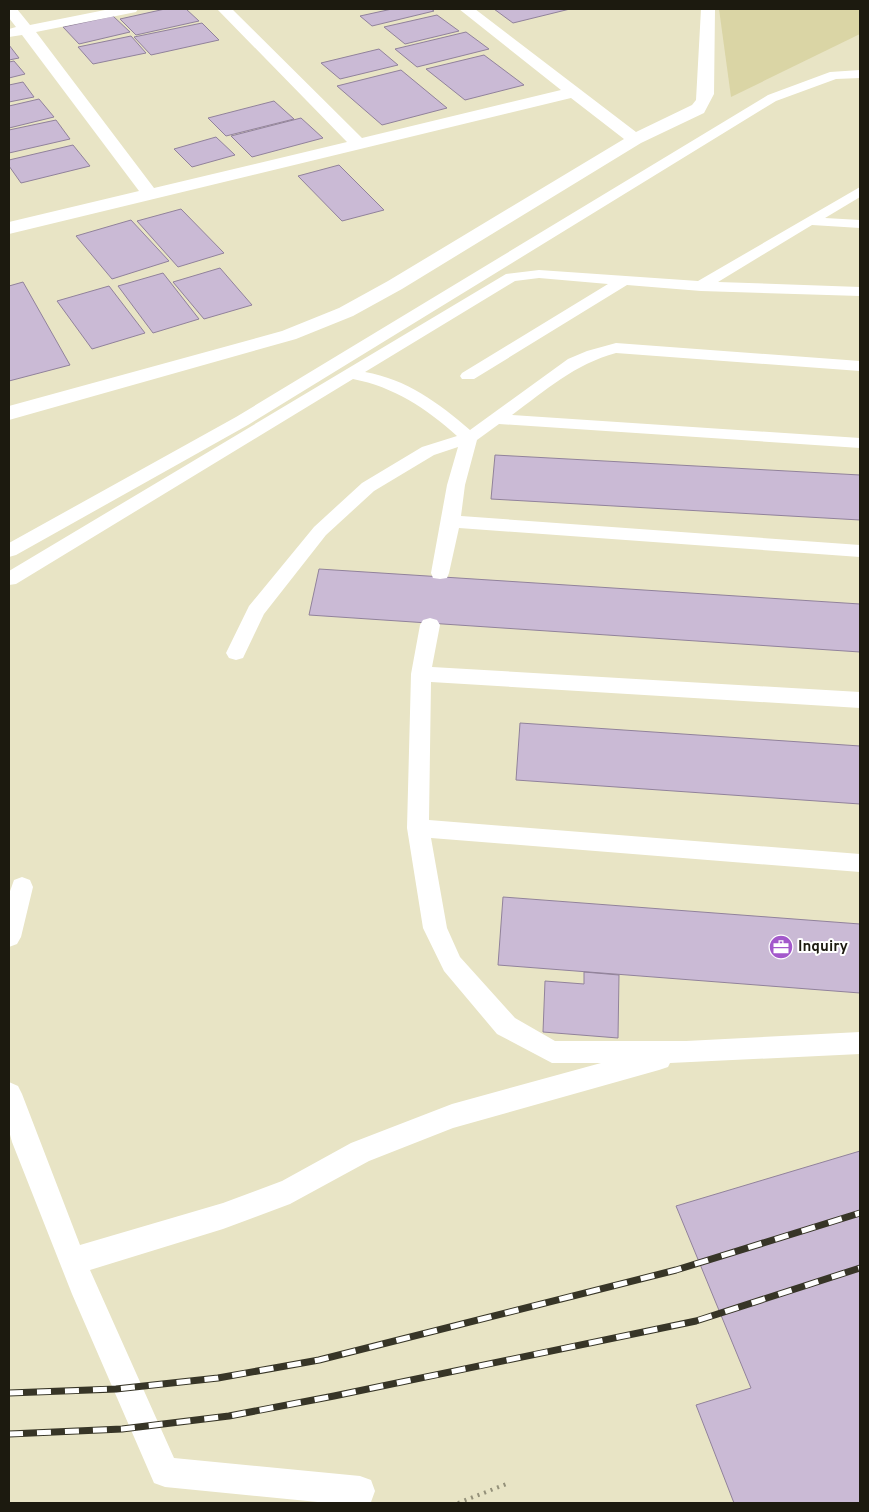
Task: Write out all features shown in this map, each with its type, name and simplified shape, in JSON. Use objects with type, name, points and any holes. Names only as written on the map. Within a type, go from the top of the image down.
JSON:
[{"type":"street","points":[[10,9],[150,194]]},
{"type":"street","points":[[9,33],[131,9]]},
{"type":"street","points":[[224,9],[359,144]]},
{"type":"street","points":[[466,9],[635,140]]},
{"type":"street","points":[[9,413],[289,335],[346,312],[395,285],[635,140],[698,109],[704,102],[708,9]]},
{"type":"street","points":[[9,228],[574,92]]},
{"type":"lane","points":[[9,551],[242,421],[772,98],[834,75],[860,74]]},
{"type":"lane","points":[[701,286],[860,191]]},
{"type":"lane","points":[[810,221],[860,224]]},
{"type":"lane","points":[[9,579],[511,278],[539,274],[701,286],[860,292]]},
{"type":"lane","points":[[468,376],[625,280]]},
{"type":"lane","points":[[236,653],[256,611],[320,532],[368,487],[428,451],[469,438],[574,362],[593,354],[616,348],[860,366]]},
{"type":"lane","points":[[351,374],[386,382],[413,393],[438,411],[469,438]]},
{"type":"lane","points":[[496,418],[860,443]]},
{"type":"lane","points":[[440,573],[451,521],[456,485],[469,438]]},
{"type":"lane","points":[[451,521],[860,552]]},
{"type":"lane","points":[[430,625],[421,674],[418,828],[427,890],[435,928],[452,964],[506,1026],[552,1052],[686,1052],[860,1043]]},
{"type":"lane","points":[[421,674],[860,700]]},
{"type":"lane","points":[[418,828],[860,863]]},
{"type":"lane","points":[[9,937],[22,887]]},
{"type":"lane","points":[[74,1261],[223,1216],[282,1194],[360,1152],[452,1116],[686,1052]]},
{"type":"lane","points":[[9,1094],[30,1159],[165,1472],[360,1491]]},
{"type":"path","points":[[458,1503],[509,1483]]},
{"type":"shaded area","points":[[719,9],[860,9],[860,34],[731,97]]},
{"type":"building","points":[[165,9],[186,9],[199,21],[136,35],[120,19]]},
{"type":"building","points":[[392,9],[431,9],[434,11],[372,26],[360,16]]},
{"type":"building","points":[[494,9],[570,9],[513,23]]},
{"type":"building","points":[[437,15],[459,31],[405,44],[384,27]]},
{"type":"building","points":[[113,16],[130,32],[79,44],[63,27]]},
{"type":"building","points":[[202,23],[219,40],[151,55],[134,37]]},
{"type":"building","points":[[466,32],[489,49],[417,67],[395,49]]},
{"type":"building","points":[[131,36],[146,53],[93,64],[78,47]]},
{"type":"building","points":[[9,45],[19,58],[9,60]]},
{"type":"building","points":[[379,49],[398,65],[340,79],[321,63]]},
{"type":"building","points":[[484,55],[524,85],[465,100],[426,69]]},
{"type":"building","points":[[14,61],[25,74],[9,78],[9,62]]},
{"type":"building","points":[[401,70],[447,108],[382,125],[337,86]]},
{"type":"building","points":[[23,82],[34,97],[9,102],[9,85]]},
{"type":"building","points":[[39,99],[54,117],[9,128],[9,106]]},
{"type":"building","points":[[274,101],[294,119],[226,136],[208,118]]},
{"type":"building","points":[[301,118],[323,138],[252,157],[231,136]]},
{"type":"building","points":[[56,120],[70,139],[9,153],[9,130]]},
{"type":"building","points":[[216,137],[235,155],[192,167],[174,149]]},
{"type":"building","points":[[73,145],[90,166],[21,183],[9,166],[9,160]]},
{"type":"building","points":[[339,165],[384,210],[342,221],[298,176]]},
{"type":"building","points":[[181,209],[224,253],[178,267],[137,221]]},
{"type":"building","points":[[131,220],[169,261],[112,279],[76,236]]},
{"type":"building","points":[[220,268],[252,305],[204,319],[173,282]]},
{"type":"building","points":[[163,273],[199,319],[153,333],[118,286]]},
{"type":"building","points":[[23,282],[70,365],[9,381],[9,286]]},
{"type":"building","points":[[109,286],[145,333],[92,349],[57,301]]},
{"type":"building","points":[[495,455],[860,475],[860,520],[491,499]]},
{"type":"building","points":[[319,569],[860,604],[860,652],[309,615]]},
{"type":"building","points":[[520,723],[860,746],[860,804],[516,780]]},
{"type":"building","points":[[503,897],[860,924],[860,993],[498,965]]},
{"type":"building","points":[[584,972],[619,975],[618,1038],[543,1032],[545,981],[584,984]]},
{"type":"building","points":[[860,1151],[860,1503],[734,1503],[696,1405],[751,1388],[676,1206]]},
{"type":"railway","points":[[9,1393],[116,1389],[218,1378],[319,1360],[676,1270],[860,1213]]},
{"type":"railway","points":[[9,1434],[122,1429],[229,1416],[334,1396],[696,1321],[860,1268]]},
{"type":"place","name":"Inquiry","points":[[781,947]]}]
